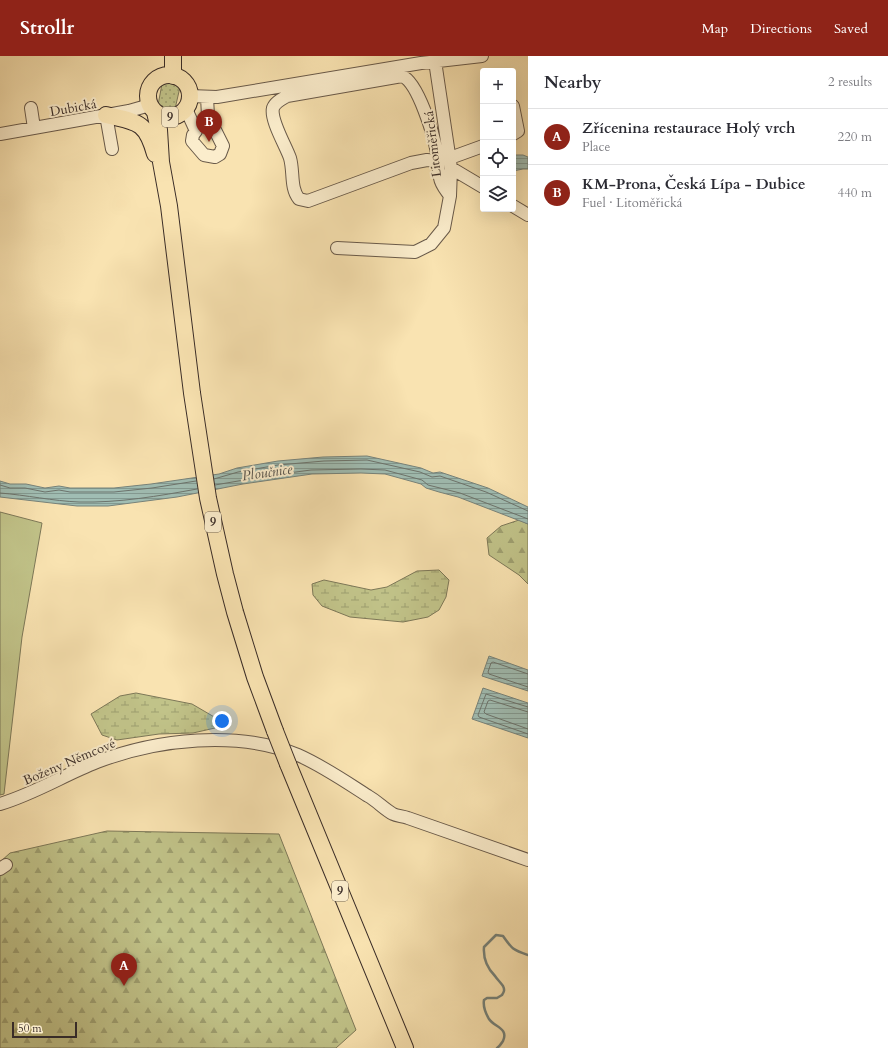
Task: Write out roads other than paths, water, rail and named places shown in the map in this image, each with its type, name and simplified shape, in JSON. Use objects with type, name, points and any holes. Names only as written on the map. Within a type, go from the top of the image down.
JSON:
[{"type":"main road","points":[[173,56],[173,76]]},
{"type":"main road","name":"9","points":[[169,206],[170,124],[184,107],[190,91],[182,79],[173,76],[160,78],[153,83],[150,87],[148,96],[159,130],[161,162],[169,206],[192,393],[208,498],[225,574],[255,677],[275,731],[406,1048]]},
{"type":"main road","name":"9","points":[[152,108],[162,116],[184,107]]},
{"type":"main road","points":[[106,115],[138,123],[146,130],[151,139],[169,206]]},
{"type":"street","points":[[206,96],[208,116],[223,146],[220,154],[214,156],[204,155],[192,141],[193,135],[196,131],[184,107],[206,96],[217,96],[420,59],[435,61],[482,56]]},
{"type":"street","name":"Litoměřická","points":[[337,248],[415,252],[431,244],[444,228],[450,196],[435,61]]},
{"type":"street","points":[[446,163],[412,84],[402,76],[287,96],[278,101],[273,108],[274,119],[290,159],[294,193],[299,199],[308,200],[412,163],[427,160],[446,163],[480,186]]},
{"type":"street","points":[[31,108],[34,128]]},
{"type":"street","name":"Dubická","points":[[0,134],[152,108]]},
{"type":"street","points":[[106,115],[112,149]]},
{"type":"street","points":[[516,121],[518,131],[516,132]]},
{"type":"street","points":[[446,163],[480,147]]},
{"type":"street","points":[[516,208],[528,215]]},
{"type":"street","name":"Boženy Němcové","points":[[0,804],[24,796],[96,762],[120,754],[148,747],[188,742],[231,740],[272,746],[299,756],[340,779],[394,814],[528,860]]},
{"type":"water","points":[[516,155],[528,157],[528,169],[516,170]]},
{"type":"water","name":"Ploučnice","points":[[367,456],[421,468],[433,473],[440,472],[488,488],[528,507],[528,524],[458,497],[426,488],[421,484],[385,474],[312,474],[243,484],[177,497],[108,506],[77,506],[0,497],[0,481],[10,484],[26,484],[45,488],[59,486],[70,488],[114,488],[219,474],[237,468],[278,461],[323,457]]},
{"type":"water","points":[[489,656],[528,670],[528,691],[482,676]]},
{"type":"water","points":[[483,688],[528,703],[528,738],[472,719]]},
{"type":"waterway","points":[[497,1048],[503,1041],[504,1033],[503,1030],[489,1019],[485,1010],[484,1000],[487,998],[497,998],[502,995],[504,989],[488,966],[484,955],[484,947],[496,935],[503,936],[513,948],[528,955]]},
{"type":"place","name":"KM-Prona, Česká Lípa - Dubice","points":[[209,142]]},
{"type":"place","name":"Zřícenina restaurace Holý vrch","points":[[124,986]]}]
